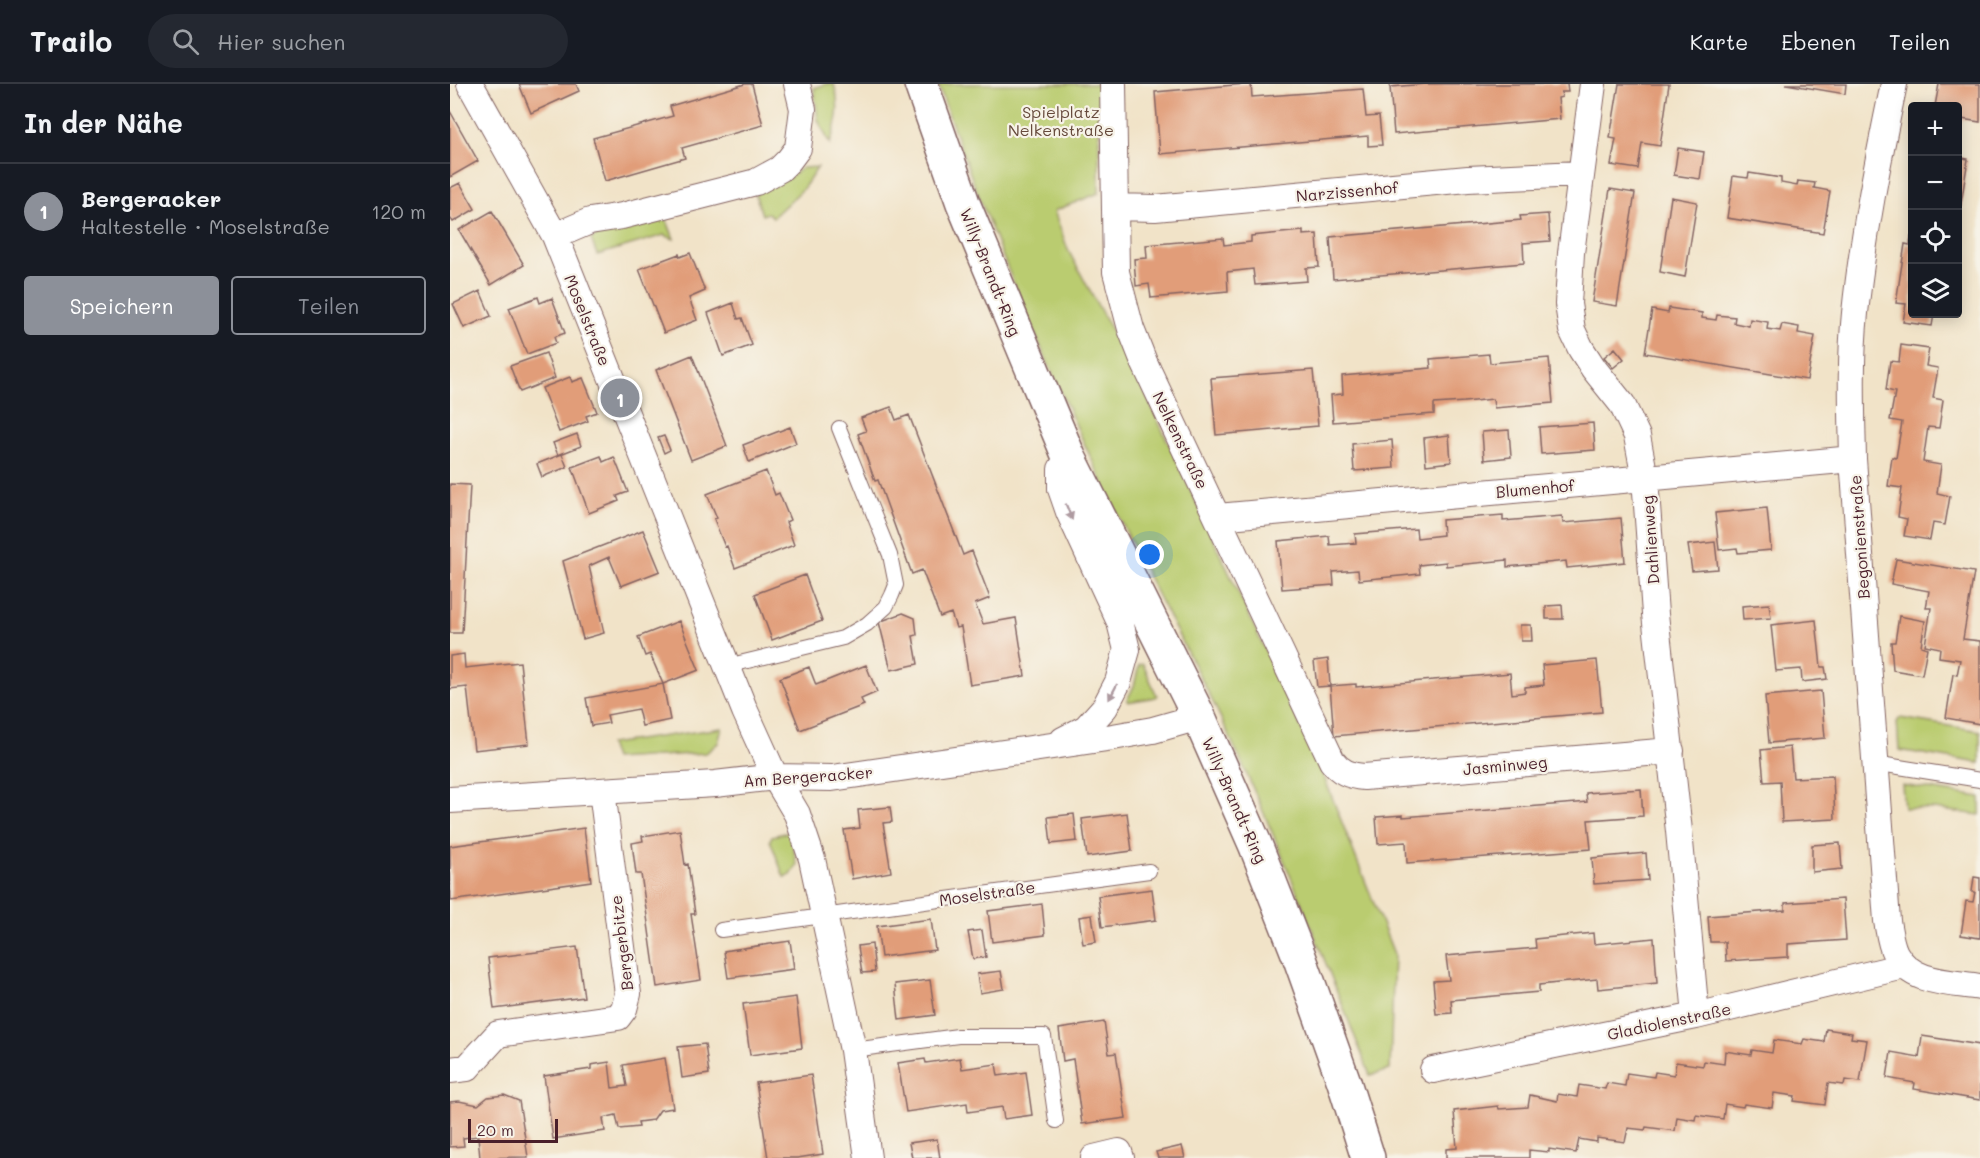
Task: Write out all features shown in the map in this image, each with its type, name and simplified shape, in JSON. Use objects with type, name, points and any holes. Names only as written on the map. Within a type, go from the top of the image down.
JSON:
[{"type":"main road","name":"Willy-Brandt-Ring","points":[[921,84],[963,203],[1069,457],[1199,717],[1255,844],[1299,956],[1368,1158]]},
{"type":"street","name":"Moselstraße","points":[[470,84],[555,236],[727,666],[761,747],[797,814],[812,859],[853,1050],[868,1158]]},
{"type":"street","points":[[555,236],[590,221],[622,216],[756,182],[780,168],[798,148],[803,109],[797,84]]},
{"type":"street","name":"Nelkenstraße","points":[[1113,84],[1116,272],[1131,330],[1143,362],[1332,761],[1342,771]]},
{"type":"street","name":"Dahlienweg","points":[[1593,84],[1580,174],[1568,304],[1572,330],[1594,369],[1622,404],[1637,436],[1645,478],[1655,614],[1671,751],[1696,1016]]},
{"type":"street","name":"Begonienstraße","points":[[1894,84],[1875,177],[1855,316],[1851,391],[1853,459],[1887,921],[1895,952],[1914,972]]},
{"type":"street","name":"Narzissenhof","points":[[1114,207],[1155,208],[1468,179],[1580,174]]},
{"type":"street","points":[[1046,748],[1086,728],[1105,707],[1118,682],[1127,650],[1120,622],[1069,512],[1061,489],[1061,469],[1069,457]]},
{"type":"street","name":"Blumenhof","points":[[1218,517],[1853,459]]},
{"type":"street","name":"Am Bergeracker","points":[[450,800],[715,784],[776,777],[832,778],[1046,748],[1153,730],[1199,717]]},
{"type":"street","name":"Jasminweg","points":[[1342,771],[1351,776],[1364,777],[1671,751]]},
{"type":"street","name":"Bergerbitze","points":[[450,1070],[467,1068],[498,1034],[618,1017],[624,1009],[628,994],[602,791]]},
{"type":"street","name":"Gladiolenstraße","points":[[1433,1070],[1914,972],[1980,987]]},
{"type":"street","points":[[1094,1158],[1120,1155]]},
{"type":"lane","points":[[727,666],[843,638],[867,624],[886,606],[892,595],[896,585],[890,555],[839,428]]},
{"type":"lane","points":[[1875,763],[1980,780]]},
{"type":"lane","name":"Moselstraße","points":[[825,915],[1149,871]]},
{"type":"lane","points":[[721,930],[825,915]]},
{"type":"lane","points":[[853,1050],[958,1036],[1044,1036],[1056,1121]]},
{"type":"green space","points":[[834,84],[838,107],[830,144],[818,120],[814,88]]},
{"type":"green space","name":"Spielplatz Nelkenstraße","points":[[938,84],[1099,84],[1099,193],[1054,211],[1068,250],[1146,395],[1322,772],[1394,954],[1390,1070],[1370,1075],[1301,901],[1246,772],[1216,708],[1152,585],[1058,387],[983,207]]},
{"type":"green space","points":[[818,167],[803,189],[773,217],[768,213],[762,215],[755,193],[788,178],[802,168]]},
{"type":"green space","points":[[666,218],[674,239],[664,235],[597,255],[591,239],[601,232],[636,227]]},
{"type":"green space","points":[[1143,664],[1157,696],[1128,702],[1139,665]]},
{"type":"green space","points":[[1900,718],[1980,731],[1980,763],[1899,750],[1897,722]]},
{"type":"green space","points":[[722,728],[718,743],[706,753],[614,759],[609,744]]},
{"type":"green space","points":[[1902,785],[1980,797],[1980,815],[1904,808]]},
{"type":"green space","points":[[790,832],[797,865],[791,875],[784,877],[770,840],[772,836]]},
{"type":"building","points":[[519,84],[576,84],[579,91],[531,113]]},
{"type":"building","points":[[745,84],[752,84],[763,125],[682,148],[685,158],[605,181],[593,138],[673,116],[670,106]]},
{"type":"building","points":[[1251,84],[1252,97],[1363,89],[1366,117],[1379,116],[1382,145],[1368,146],[1368,136],[1160,154],[1155,92]]},
{"type":"building","points":[[1426,84],[1567,84],[1568,92],[1561,92],[1562,97],[1558,98],[1560,119],[1394,134],[1390,87]]},
{"type":"building","points":[[1619,84],[1669,84],[1660,146],[1642,143],[1638,169],[1611,165],[1616,139],[1610,138]]},
{"type":"building","points":[[1786,84],[1846,84],[1845,94]]},
{"type":"building","points":[[1939,84],[1980,84],[1980,122],[1962,119],[1962,102],[1936,102]]},
{"type":"building","points":[[450,111],[478,161],[450,177]]},
{"type":"building","points":[[1678,148],[1704,152],[1700,179],[1674,175]]},
{"type":"building","points":[[1962,158],[1968,159],[1962,198]]},
{"type":"building","points":[[1749,173],[1781,178],[1781,183],[1797,186],[1798,181],[1815,183],[1814,188],[1830,191],[1823,233],[1727,218],[1733,176],[1748,178]]},
{"type":"building","points":[[460,183],[475,209],[453,222],[450,218],[450,188]]},
{"type":"building","points":[[1610,189],[1635,193],[1617,306],[1592,302]]},
{"type":"building","points":[[1671,197],[1697,202],[1685,277],[1660,272]]},
{"type":"building","points":[[492,211],[524,265],[491,285],[459,230]]},
{"type":"building","points":[[1548,214],[1550,241],[1523,243],[1524,263],[1333,279],[1330,237],[1521,220],[1520,216]]},
{"type":"building","points":[[1303,231],[1303,235],[1317,234],[1319,267],[1306,268],[1307,281],[1255,285],[1253,269],[1227,272],[1228,291],[1151,298],[1149,284],[1136,286],[1134,259],[1147,258],[1146,245],[1223,238],[1224,245],[1251,242],[1251,236]]},
{"type":"building","points":[[1905,244],[1908,245],[1908,318],[1933,318],[1932,326],[1903,322],[1906,304],[1896,303]]},
{"type":"building","points":[[690,253],[705,291],[689,298],[697,320],[664,333],[639,269],[679,254],[680,257]]},
{"type":"building","points":[[480,291],[491,316],[464,328],[453,304]]},
{"type":"building","points":[[538,297],[540,303],[552,298],[565,333],[554,337],[556,343],[527,354],[509,308]]},
{"type":"building","points":[[733,303],[738,319],[742,318],[752,345],[723,356],[708,313]]},
{"type":"building","points":[[1669,308],[1702,313],[1702,318],[1716,320],[1717,315],[1735,317],[1734,323],[1749,326],[1750,319],[1768,322],[1767,329],[1780,331],[1782,324],[1799,327],[1798,333],[1815,336],[1807,380],[1645,353],[1652,310],[1668,313]]},
{"type":"building","points":[[1901,345],[1929,349],[1926,366],[1938,368],[1933,398],[1943,400],[1939,428],[1928,427],[1923,462],[1941,465],[1937,493],[1950,496],[1945,525],[1933,523],[1930,540],[1904,536],[1907,519],[1898,517],[1902,488],[1888,486],[1892,457],[1896,458],[1902,422],[1890,420],[1895,392],[1886,390],[1890,361],[1899,362]]},
{"type":"building","points":[[1615,348],[1624,359],[1613,368],[1604,357]]},
{"type":"building","points":[[546,353],[555,378],[520,392],[510,366]]},
{"type":"building","points":[[1489,354],[1490,363],[1549,358],[1553,403],[1494,408],[1493,399],[1434,404],[1434,414],[1333,422],[1331,395],[1343,394],[1342,376],[1431,368],[1430,359]]},
{"type":"building","points":[[692,355],[727,446],[691,460],[656,370]]},
{"type":"building","points":[[1313,370],[1318,426],[1216,435],[1211,378]]},
{"type":"building","points":[[570,377],[572,382],[583,378],[597,412],[586,416],[588,421],[559,432],[542,388]]},
{"type":"building","points":[[891,407],[896,420],[909,415],[963,555],[972,551],[990,598],[975,604],[983,624],[1016,618],[1025,676],[970,685],[961,627],[956,628],[951,613],[940,617],[922,570],[912,574],[878,480],[875,481],[858,434],[866,431],[861,418]]},
{"type":"building","points":[[1593,423],[1595,450],[1541,454],[1539,427]]},
{"type":"building","points":[[790,427],[796,443],[749,462],[743,445]]},
{"type":"building","points":[[1509,430],[1511,457],[1484,460],[1482,432]]},
{"type":"building","points":[[577,434],[581,446],[558,455],[553,443]]},
{"type":"building","points":[[1449,435],[1451,462],[1426,465],[1424,438]]},
{"type":"building","points":[[664,436],[670,450],[664,453],[658,438]]},
{"type":"building","points":[[1392,440],[1394,468],[1354,471],[1352,444]]},
{"type":"building","points":[[562,454],[567,467],[542,477],[537,464]]},
{"type":"building","points":[[601,456],[603,462],[614,457],[628,492],[617,496],[619,501],[589,513],[572,467]]},
{"type":"building","points":[[766,471],[775,495],[779,493],[790,520],[786,522],[794,545],[735,568],[714,519],[717,518],[707,494]]},
{"type":"building","points":[[450,484],[470,485],[462,633],[450,633]]},
{"type":"building","points":[[1767,508],[1771,550],[1738,553],[1737,548],[1719,550],[1715,513]]},
{"type":"building","points":[[1503,515],[1503,521],[1562,516],[1563,523],[1621,518],[1625,562],[1567,568],[1566,561],[1507,567],[1507,560],[1446,566],[1446,562],[1419,565],[1420,574],[1359,580],[1358,570],[1333,572],[1334,585],[1282,589],[1278,541],[1329,536],[1330,545],[1356,543],[1355,534],[1416,529],[1417,538],[1443,535],[1442,520]]},
{"type":"building","points":[[643,530],[660,571],[621,586],[609,557],[589,566],[604,633],[583,639],[563,561]]},
{"type":"building","points":[[1715,542],[1718,569],[1692,571],[1688,545]]},
{"type":"building","points":[[1896,559],[1974,572],[1963,639],[1980,641],[1980,724],[1946,718],[1953,674],[1957,675],[1960,660],[1939,657],[1940,648],[1925,645],[1931,608],[1926,608],[1929,591],[1891,584]]},
{"type":"building","points":[[805,575],[822,621],[772,640],[755,594]]},
{"type":"building","points":[[1769,604],[1771,618],[1743,620],[1742,606]]},
{"type":"building","points":[[1562,605],[1563,619],[1546,619],[1546,606]]},
{"type":"building","points":[[903,613],[915,618],[917,635],[913,636],[918,664],[891,670],[879,622]]},
{"type":"building","points":[[1899,616],[1925,621],[1921,646],[1927,648],[1922,675],[1893,670],[1891,642],[1895,642]]},
{"type":"building","points":[[1816,620],[1821,667],[1825,667],[1827,679],[1802,682],[1801,669],[1776,671],[1771,625]]},
{"type":"building","points":[[679,621],[699,670],[663,684],[650,654],[645,656],[638,637]]},
{"type":"building","points":[[1520,625],[1531,625],[1532,641],[1521,641]]},
{"type":"building","points":[[464,654],[465,668],[520,662],[529,744],[474,750],[467,687],[450,689],[450,656]]},
{"type":"building","points":[[1328,659],[1330,686],[1317,687],[1314,661]]},
{"type":"building","points":[[1597,660],[1602,712],[1334,736],[1330,686],[1356,684],[1356,687],[1510,673],[1512,694],[1525,692],[1525,687],[1544,685],[1542,665]]},
{"type":"building","points":[[866,665],[877,692],[861,699],[864,705],[800,730],[780,678],[809,667],[816,685]]},
{"type":"building","points":[[663,684],[670,720],[642,726],[638,709],[607,715],[609,723],[591,726],[586,698]]},
{"type":"building","points":[[1821,691],[1825,738],[1769,743],[1765,696]]},
{"type":"building","points":[[1790,747],[1793,778],[1833,776],[1835,819],[1782,822],[1780,781],[1764,782],[1761,750]]},
{"type":"building","points":[[1641,789],[1643,816],[1588,820],[1591,849],[1407,863],[1406,842],[1378,844],[1376,817],[1403,815],[1403,817],[1587,802],[1586,793]]},
{"type":"building","points":[[890,807],[892,822],[883,823],[891,872],[852,879],[844,830],[860,828],[858,810]]},
{"type":"building","points":[[1127,813],[1132,851],[1087,857],[1082,819]]},
{"type":"building","points":[[1074,814],[1077,841],[1051,844],[1048,817]]},
{"type":"building","points":[[584,828],[591,881],[451,901],[450,846]]},
{"type":"building","points":[[680,830],[685,865],[688,864],[695,914],[691,914],[701,980],[657,987],[641,874],[636,874],[632,843],[643,841],[642,836]]},
{"type":"building","points":[[1840,843],[1842,869],[1812,872],[1812,845]]},
{"type":"building","points":[[1646,853],[1648,880],[1594,884],[1592,858]]},
{"type":"building","points":[[1974,877],[1980,878],[1980,938],[1961,935],[1966,901],[1973,902]]},
{"type":"building","points":[[1152,889],[1156,920],[1102,927],[1098,896]]},
{"type":"building","points":[[1843,899],[1846,940],[1788,944],[1788,957],[1726,961],[1725,942],[1710,942],[1708,916],[1785,910],[1785,903]]},
{"type":"building","points":[[1042,904],[1045,935],[992,942],[988,911]]},
{"type":"building","points":[[1092,915],[1096,942],[1083,944],[1079,917]]},
{"type":"building","points":[[931,919],[935,950],[881,957],[877,926]]},
{"type":"building","points":[[982,930],[986,957],[973,959],[968,932]]},
{"type":"building","points":[[1593,933],[1594,944],[1654,938],[1657,983],[1598,989],[1597,979],[1539,985],[1539,992],[1451,1000],[1452,1013],[1436,1014],[1433,981],[1449,980],[1446,956],[1536,948],[1535,939]]},
{"type":"building","points":[[790,941],[794,969],[728,978],[724,951]]},
{"type":"building","points":[[872,944],[875,972],[862,973],[858,946]]},
{"type":"building","points":[[577,947],[584,997],[494,1009],[488,958]]},
{"type":"building","points":[[1001,971],[1004,989],[980,993],[977,974]]},
{"type":"building","points":[[930,980],[935,1015],[899,1020],[895,984]]},
{"type":"building","points":[[796,997],[802,1048],[750,1055],[743,1004]]},
{"type":"building","points":[[1104,1022],[1109,1054],[1116,1053],[1126,1118],[1082,1124],[1073,1059],[1063,1061],[1059,1029]]},
{"type":"building","points":[[1826,1029],[1852,1033],[1851,1038],[1867,1040],[1860,1082],[1845,1080],[1844,1085],[1828,1083],[1825,1105],[1794,1101],[1795,1096],[1774,1093],[1772,1108],[1725,1104],[1723,1119],[1696,1115],[1695,1120],[1677,1117],[1675,1131],[1646,1127],[1645,1130],[1628,1128],[1625,1142],[1597,1138],[1597,1142],[1579,1139],[1576,1153],[1549,1149],[1549,1152],[1529,1150],[1529,1158],[1446,1158],[1446,1149],[1457,1148],[1454,1111],[1498,1106],[1499,1109],[1528,1107],[1530,1095],[1557,1101],[1558,1094],[1577,1097],[1579,1085],[1605,1089],[1607,1083],[1625,1086],[1627,1073],[1654,1077],[1655,1072],[1674,1075],[1676,1062],[1703,1066],[1704,1061],[1724,1064],[1725,1051],[1751,1055],[1752,1050],[1772,1053],[1774,1040],[1802,1044],[1804,1039],[1824,1042]]},
{"type":"building","points":[[1922,1036],[1980,1045],[1980,1100],[1914,1089],[1915,1083],[1887,1078],[1891,1052],[1919,1057]]},
{"type":"building","points":[[705,1044],[709,1074],[682,1078],[678,1047]]},
{"type":"building","points":[[665,1058],[673,1108],[660,1110],[653,1120],[638,1122],[639,1127],[619,1129],[616,1115],[603,1118],[605,1131],[553,1139],[544,1076],[591,1069],[591,1065],[609,1062],[612,1088],[627,1086],[623,1065]]},
{"type":"building","points":[[960,1058],[962,1069],[996,1064],[998,1076],[1026,1072],[1032,1115],[1004,1119],[1002,1107],[968,1112],[967,1103],[906,1112],[898,1063],[925,1059],[926,1063]]},
{"type":"building","points":[[811,1075],[823,1154],[797,1158],[768,1158],[756,1083]]},
{"type":"building","points":[[504,1095],[519,1101],[528,1157],[480,1158],[478,1136],[463,1138],[464,1146],[450,1147],[450,1102],[459,1101],[478,1105],[488,1097]]},
{"type":"building","points":[[937,1139],[940,1158],[912,1158],[909,1143]]},
{"type":"building","points":[[1182,1146],[1185,1158],[1158,1158],[1156,1152]]},
{"type":"place","name":"Bergeracker","points":[[620,398]]}]
